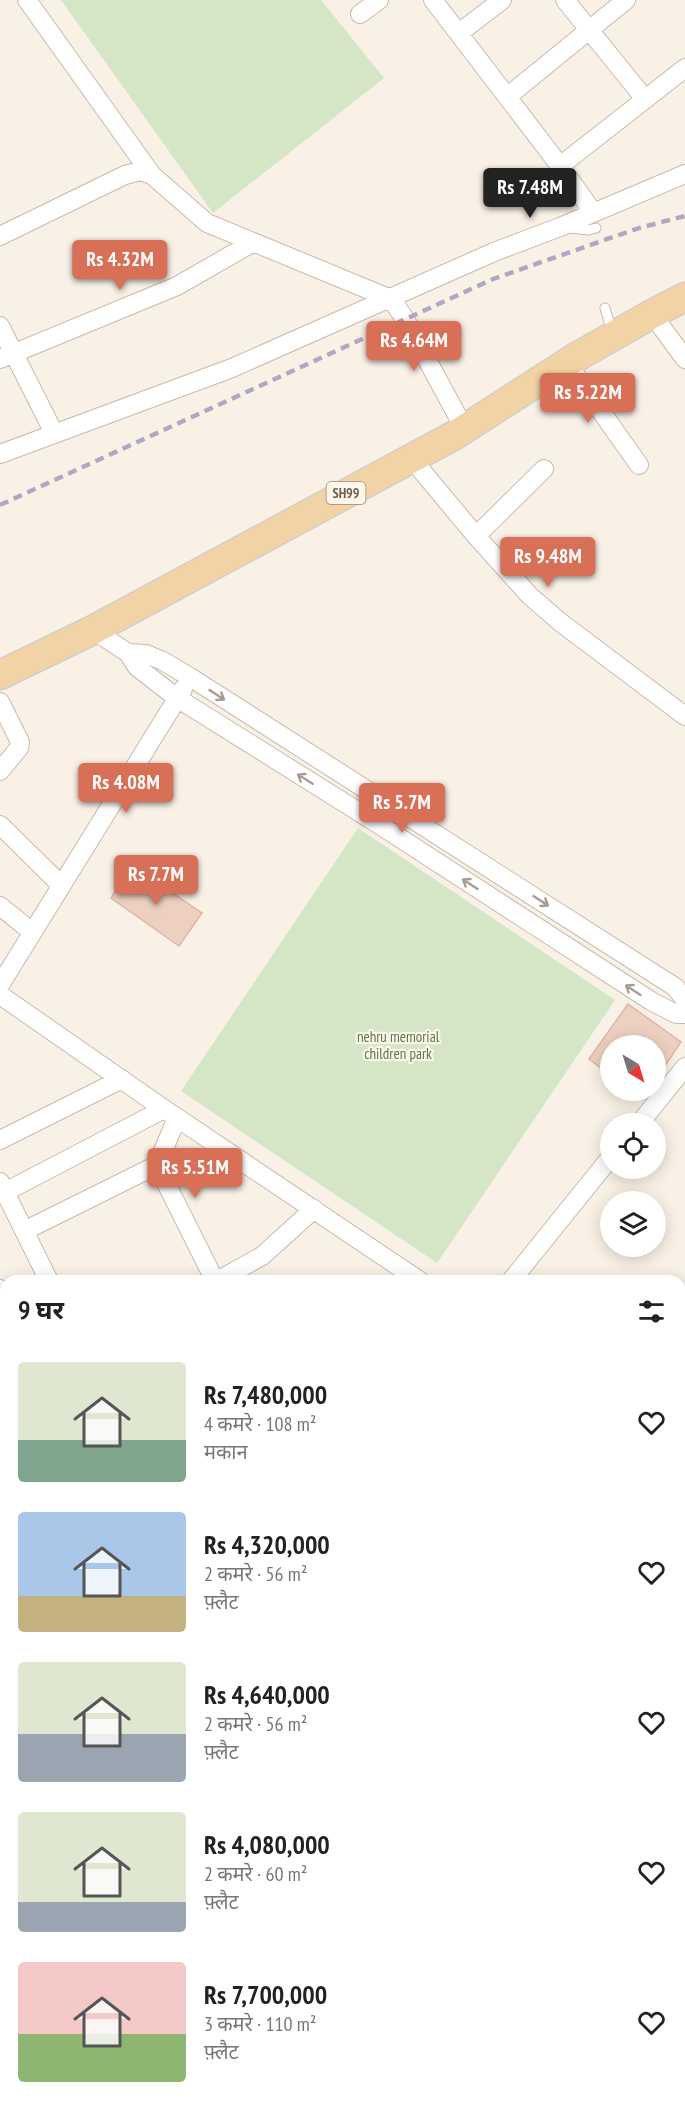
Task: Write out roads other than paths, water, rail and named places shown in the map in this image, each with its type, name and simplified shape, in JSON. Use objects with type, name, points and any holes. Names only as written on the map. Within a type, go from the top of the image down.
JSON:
[{"type":"main road","name":"SH99","points":[[0,675],[93,630],[411,458],[464,428],[567,363],[685,297]]},
{"type":"street","points":[[27,0],[152,175],[207,223],[391,299],[405,319],[464,428]]},
{"type":"street","points":[[360,14],[379,0]]},
{"type":"street","points":[[433,0],[560,166],[594,220]]},
{"type":"street","points":[[459,33],[502,0]]},
{"type":"street","points":[[565,0],[645,99]]},
{"type":"street","points":[[507,97],[626,0]]},
{"type":"street","points":[[560,166],[685,68]]},
{"type":"street","points":[[0,236],[125,175],[140,171],[152,175]]},
{"type":"street","points":[[0,454],[232,368],[494,252],[560,227],[594,220],[685,174]]},
{"type":"street","points":[[7,356],[177,285],[252,243]]},
{"type":"street","points":[[652,314],[685,359]]},
{"type":"street","points":[[0,326],[7,356],[54,433]]},
{"type":"street","points":[[567,363],[639,465]]},
{"type":"street","points":[[411,458],[530,596],[560,622],[685,716]]},
{"type":"street","points":[[476,536],[544,469]]},
{"type":"street","points":[[93,630],[128,652],[146,654],[190,677],[675,987],[685,1000]]},
{"type":"street","points":[[128,652],[137,668],[177,698],[651,1001],[676,1014],[685,1014]]},
{"type":"street","points":[[0,985],[190,677]]},
{"type":"street","points":[[0,702],[20,742],[19,748],[0,771]]},
{"type":"street","points":[[383,828],[395,808]]},
{"type":"street","points":[[0,825],[61,885]]},
{"type":"street","points":[[0,906],[32,932]]},
{"type":"street","points":[[0,995],[411,1275]]},
{"type":"street","points":[[648,1113],[685,1067]]},
{"type":"street","points":[[0,1140],[122,1080]]},
{"type":"street","points":[[171,1113],[157,1165],[213,1275]]},
{"type":"street","points":[[46,1275],[2,1187],[171,1113]]},
{"type":"street","points":[[24,1231],[157,1165]]},
{"type":"street","points":[[516,1275],[600,1170]]},
{"type":"street","points":[[227,1275],[262,1256],[314,1209]]},
{"type":"lane","points":[[604,308],[614,336]]},
{"type":"railway","points":[[0,505],[493,279],[639,228],[685,216]]},
{"type":"park label","name":"nehru memorial children park","points":[[398,1044]]}]
